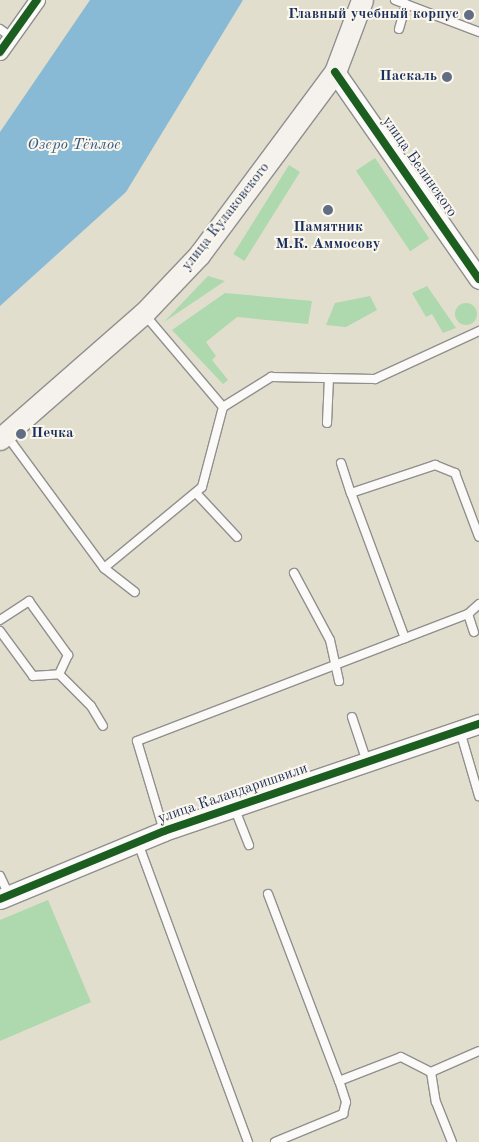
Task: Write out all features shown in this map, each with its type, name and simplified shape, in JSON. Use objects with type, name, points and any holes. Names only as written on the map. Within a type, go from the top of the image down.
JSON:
[{"type":"main road","name":"улица Кулаковского","points":[[3,437],[144,313],[199,256],[335,72],[362,0]]},
{"type":"street","points":[[0,52],[6,33],[37,0]]},
{"type":"street","name":"улица Белинского","points":[[335,72],[479,279]]},
{"type":"street","name":"улица Каландаришвили","points":[[4,897],[164,831],[479,724]]},
{"type":"lane","points":[[395,0],[479,32]]},
{"type":"lane","points":[[399,28],[406,4]]},
{"type":"lane","points":[[144,313],[222,407]]},
{"type":"lane","points":[[104,568],[202,487],[222,407],[271,377],[374,379],[479,331]]},
{"type":"lane","points":[[327,422],[328,378]]},
{"type":"lane","points":[[3,437],[104,568],[135,592]]},
{"type":"lane","points":[[341,463],[405,638]]},
{"type":"lane","points":[[351,493],[435,465],[455,473],[479,537]]},
{"type":"lane","points":[[196,493],[237,537]]},
{"type":"lane","points":[[294,573],[330,640],[339,681]]},
{"type":"lane","points":[[0,620],[29,601],[68,655],[58,674]]},
{"type":"lane","points":[[164,831],[137,741],[468,614],[479,604]]},
{"type":"lane","points":[[468,614],[474,632]]},
{"type":"lane","points":[[0,631],[33,676],[58,674],[90,706],[103,726]]},
{"type":"lane","points":[[352,717],[367,762]]},
{"type":"lane","points":[[460,730],[479,796]]},
{"type":"lane","points":[[234,808],[249,845]]},
{"type":"lane","points":[[138,843],[248,1142]]},
{"type":"lane","points":[[0,876],[4,897]]},
{"type":"lane","points":[[268,894],[346,1102],[343,1114],[275,1142]]},
{"type":"lane","points":[[431,1072],[479,1051]]},
{"type":"lane","points":[[338,1080],[401,1057],[431,1072]]},
{"type":"lane","points":[[431,1072],[436,1102],[452,1142]]},
{"type":"green space","points":[[375,158],[429,238],[410,251],[356,171]]},
{"type":"green space","points":[[289,165],[300,172],[244,261],[233,254]]},
{"type":"green space","points":[[208,276],[225,281],[164,322]]},
{"type":"green space","points":[[427,286],[456,328],[443,333],[432,314],[426,317],[412,293]]},
{"type":"green space","points":[[225,293],[312,301],[308,324],[237,317],[206,342],[216,356],[212,360],[228,380],[223,384],[172,330]]},
{"type":"green space","points":[[370,296],[377,310],[346,327],[326,325],[335,303]]},
{"type":"green space","points":[[466,303],[476,310],[477,314],[470,324],[466,325],[456,318],[455,314],[462,304]]},
{"type":"green space","points":[[48,900],[91,1002],[0,1041],[0,920]]},
{"type":"water","name":"Озеро Тёплое","points":[[90,0],[243,0],[126,192],[0,306],[0,132]]},
{"type":"cycle path","points":[[0,52],[37,0]]},
{"type":"cycle path","points":[[335,72],[479,279]]},
{"type":"cycle path","points":[[0,899],[164,831],[479,724]]},
{"type":"place","name":"Главный учебный корпус","points":[[469,15]]},
{"type":"place","name":"Паскаль","points":[[447,77]]},
{"type":"place","name":"Памятник М.К. Аммосову","points":[[328,210]]},
{"type":"place","name":"Печка","points":[[21,434]]}]
